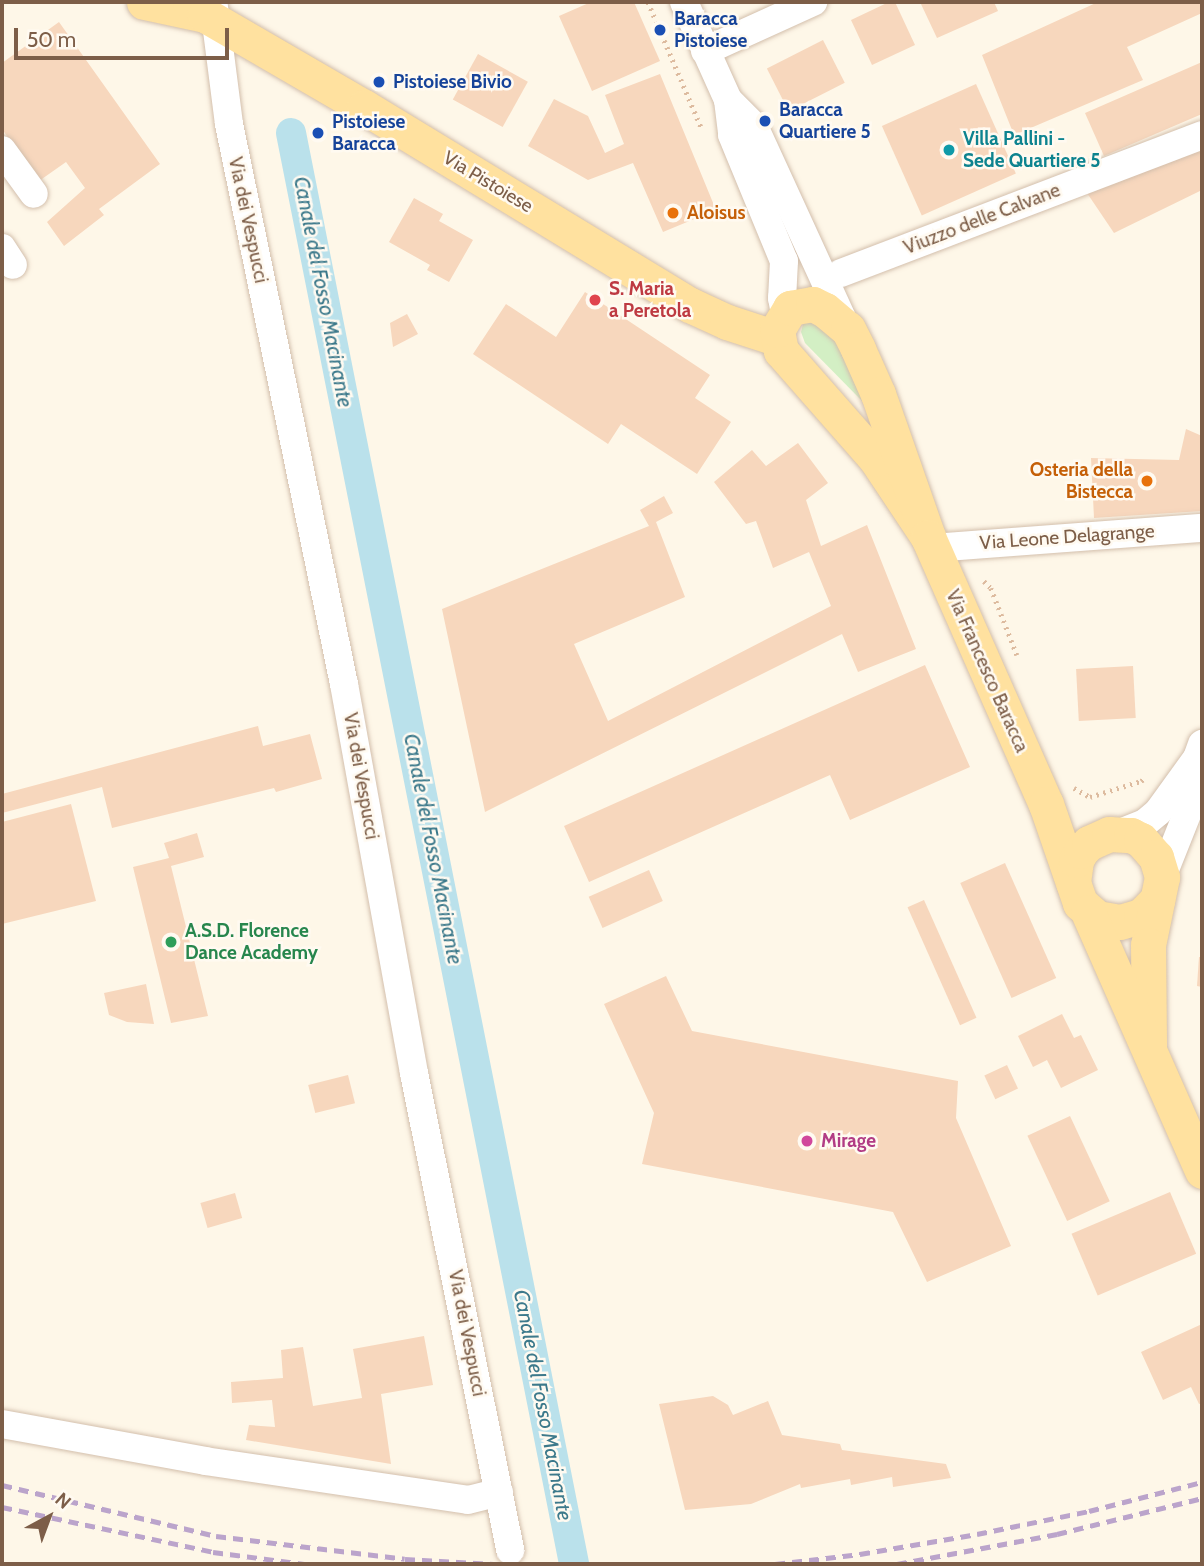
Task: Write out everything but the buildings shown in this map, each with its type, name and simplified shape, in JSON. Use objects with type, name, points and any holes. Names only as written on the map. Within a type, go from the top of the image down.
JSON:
[{"type":"main road","name":"Via Pistoiese","points":[[144,2],[206,10],[690,305],[727,323],[781,326]]},
{"type":"main road","name":"Via Francesco Baracca","points":[[930,543],[878,394],[848,330],[836,317],[813,304],[797,306],[781,326],[790,363],[847,423],[876,459],[930,543],[1059,795],[1080,897],[1149,1045],[1202,1171]]},
{"type":"main road","points":[[1059,795],[1073,821],[1131,835],[1150,847],[1159,888],[1150,909],[1131,921],[1108,922],[1080,897],[1076,860],[1089,843],[1114,833]]},
{"type":"main road","name":"Via Francesco Baracca","points":[[1149,1045],[1148,945],[1159,888]]},
{"type":"street","name":"Via Francesco Baracca","points":[[684,2],[728,100],[732,135],[784,261],[781,326]]},
{"type":"street","points":[[705,51],[813,2]]},
{"type":"street","name":"Via dei Vespucci","points":[[206,10],[344,684],[414,1073],[510,1550]]},
{"type":"street","name":"Via Francesco Baracca","points":[[728,100],[754,126],[811,247],[834,305],[848,330]]},
{"type":"street","name":"Viuzzo delle Calvane","points":[[841,273],[1202,135]]},
{"type":"street","points":[[2,150],[34,194]]},
{"type":"street","name":"Via Leone Delagrange","points":[[930,543],[1202,528]]},
{"type":"street","points":[[1114,833],[1145,823],[1158,812],[1199,751]]},
{"type":"street","points":[[1159,888],[1191,804],[1199,751]]},
{"type":"street","points":[[2,1423],[205,1461],[468,1500],[499,1492]]},
{"type":"path","points":[[648,2],[704,133]]},
{"type":"path","points":[[1059,795],[1090,797],[1141,781],[1150,773]]},
{"type":"green space","points":[[804,321],[827,321],[863,402],[805,343],[801,332]]},
{"type":"waterway","name":"Canale del Fosso Macinante","points":[[291,133],[574,1564]]},
{"type":"railway","points":[[775,1564],[860,1554],[977,1534],[1089,1511],[1202,1482]]},
{"type":"railway","points":[[2,1485],[216,1536],[405,1559],[494,1564]]},
{"type":"railway","points":[[897,1564],[1057,1534],[1202,1498]]},
{"type":"railway","points":[[2,1507],[213,1552],[306,1564]]},
{"type":"place","name":"Baracca Pistoiese","points":[[660,30]]},
{"type":"place","name":"Pistoiese Bivio","points":[[379,82]]},
{"type":"place","name":"Baracca Quartiere 5","points":[[765,121]]},
{"type":"place","name":"Pistoiese Baracca","points":[[318,133]]},
{"type":"place","name":"Villa Pallini - Sede Quartiere 5","points":[[949,150]]},
{"type":"place","name":"Aloisus","points":[[673,213]]},
{"type":"place","name":"S. Maria a Peretola","points":[[595,300]]},
{"type":"place","name":"Osteria della Bistecca","points":[[1147,481]]},
{"type":"place","name":"A.S.D. Florence Dance Academy","points":[[171,942]]},
{"type":"place","name":"Mirage","points":[[807,1141]]}]
